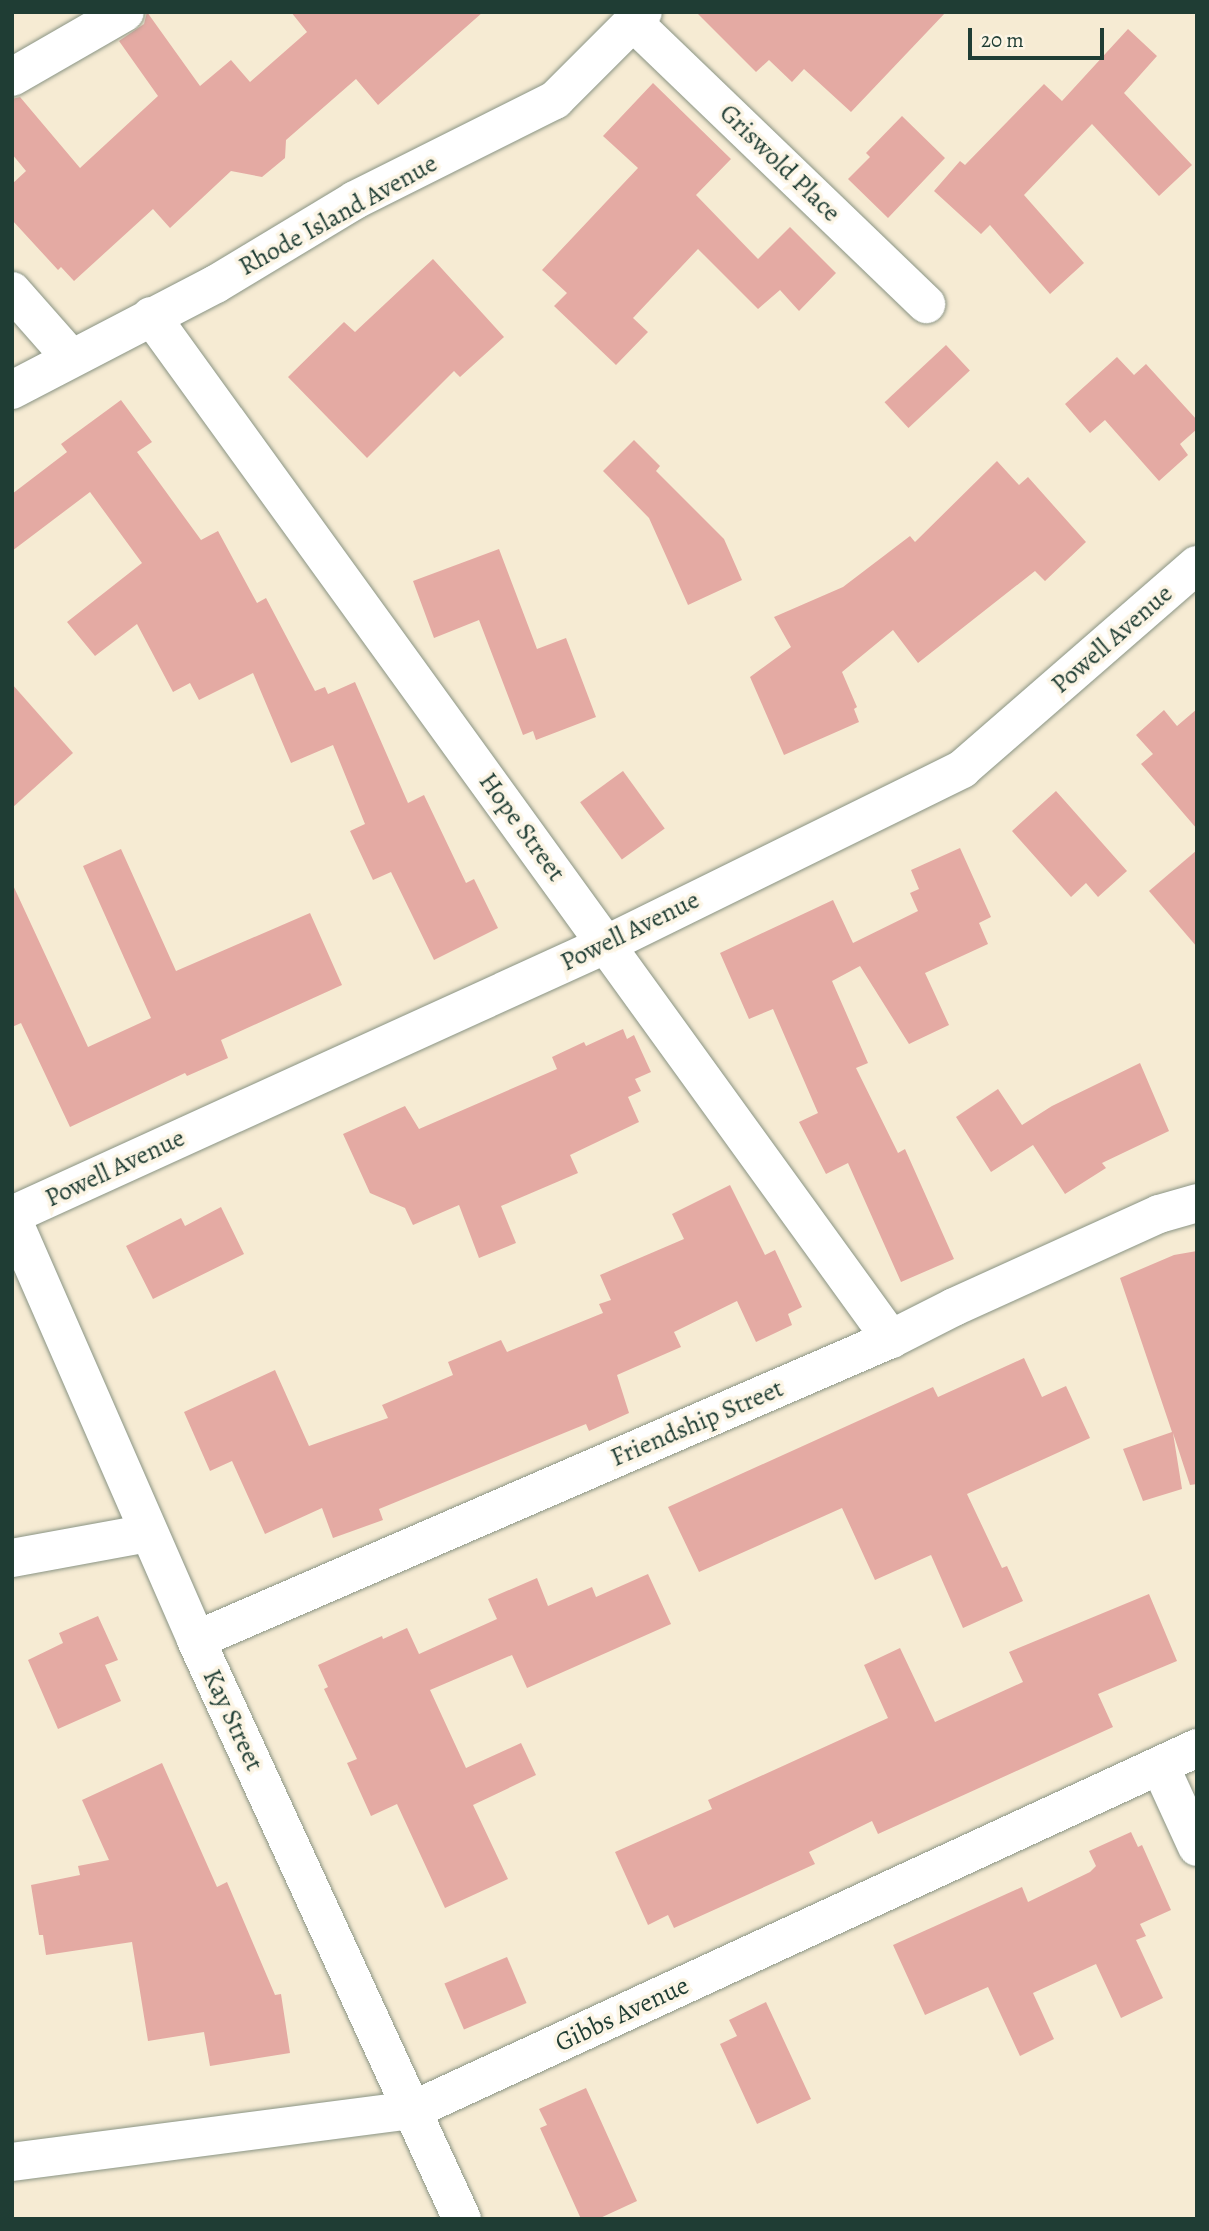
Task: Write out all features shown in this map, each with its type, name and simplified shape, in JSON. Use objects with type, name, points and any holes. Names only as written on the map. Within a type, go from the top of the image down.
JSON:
[{"type":"street","points":[[12,78],[125,12]]},
{"type":"street","name":"Griswold Place","points":[[638,17],[926,304]]},
{"type":"street","name":"Rhode Island Avenue","points":[[12,390],[216,284],[355,200],[555,100],[638,17]]},
{"type":"street","points":[[12,291],[71,358]]},
{"type":"street","name":"Hope Street","points":[[151,316],[891,1339]]},
{"type":"street","name":"Powell Avenue","points":[[12,1217],[607,944],[962,769],[1197,565]]},
{"type":"street","name":"Friendship Street","points":[[196,1640],[891,1339],[954,1307],[1159,1214],[1197,1203]]},
{"type":"street","name":"Kay Street","points":[[12,1217],[196,1640],[462,2219]]},
{"type":"street","points":[[12,1558],[148,1533]]},
{"type":"street","name":"Gibbs Avenue","points":[[12,2162],[413,2110],[1197,1748]]},
{"type":"street","points":[[1160,1766],[1197,1847]]},
{"type":"building","points":[[147,12],[200,86],[231,60],[250,82],[307,32],[291,12],[483,12],[378,105],[356,79],[286,140],[285,158],[262,177],[231,171],[170,228],[153,209],[74,281],[61,267],[58,270],[12,220],[12,184],[26,171],[12,154],[12,99],[20,97],[80,168],[158,96],[119,41],[144,24]]},
{"type":"building","points":[[696,12],[946,12],[851,112],[804,69],[792,82],[769,60],[756,72]]},
{"type":"building","points":[[1128,29],[1157,56],[1124,93],[1192,165],[1159,196],[1092,124],[1024,195],[1084,263],[1050,294],[990,225],[981,234],[934,191],[960,161],[965,165],[1044,84],[1062,101]]},
{"type":"building","points":[[653,83],[731,159],[696,195],[758,259],[790,227],[836,273],[799,311],[780,290],[758,309],[698,249],[633,318],[648,332],[616,365],[554,306],[567,293],[542,270],[638,168],[603,136]]},
{"type":"building","points":[[902,116],[945,158],[888,218],[848,179],[870,157],[866,153]]},
{"type":"building","points":[[433,259],[504,337],[460,377],[454,371],[367,458],[288,377],[344,322],[355,332]]},
{"type":"building","points":[[946,345],[970,371],[908,428],[885,402]]},
{"type":"building","points":[[1117,357],[1134,375],[1146,364],[1197,420],[1197,429],[1180,444],[1188,455],[1159,481],[1105,420],[1090,433],[1065,404]]},
{"type":"building","points":[[121,400],[152,442],[137,452],[201,540],[218,531],[257,603],[266,598],[315,691],[325,687],[328,694],[355,682],[408,803],[424,795],[466,883],[474,879],[498,928],[434,960],[391,872],[373,880],[350,831],[365,824],[333,745],[291,763],[253,673],[199,700],[190,683],[173,692],[137,624],[95,656],[67,622],[142,563],[90,492],[12,551],[12,494],[67,452],[61,444]]},
{"type":"building","points":[[634,440],[660,466],[656,471],[724,539],[742,580],[688,605],[649,518],[603,471]]},
{"type":"building","points":[[997,461],[1019,485],[1028,477],[1086,542],[1045,581],[1035,571],[918,663],[893,630],[842,672],[857,707],[854,709],[859,722],[784,755],[750,677],[791,647],[774,617],[843,587],[910,536],[915,542]]},
{"type":"building","points":[[499,549],[537,649],[566,638],[596,717],[536,740],[533,731],[523,735],[479,620],[434,638],[413,581]]},
{"type":"building","points":[[12,684],[73,753],[12,808]]},
{"type":"building","points":[[1197,709],[1197,829],[1141,764],[1153,754],[1136,735],[1164,710],[1177,726]]},
{"type":"building","points":[[623,771],[665,828],[622,860],[580,802]]},
{"type":"building","points":[[1056,791],[1127,871],[1098,897],[1086,883],[1071,897],[1012,831]]},
{"type":"building","points":[[960,848],[991,917],[979,923],[988,944],[925,973],[949,1025],[909,1044],[860,966],[832,981],[868,1063],[856,1068],[898,1153],[905,1149],[954,1259],[901,1282],[848,1163],[826,1174],[799,1122],[818,1113],[773,1009],[749,1019],[720,953],[833,900],[853,943],[918,911],[910,893],[919,889],[911,870]]},
{"type":"building","points":[[121,849],[176,971],[310,913],[342,985],[221,1040],[228,1058],[187,1076],[185,1073],[70,1127],[21,1023],[12,1027],[12,883],[88,1047],[151,1018],[83,866]]},
{"type":"building","points":[[1197,850],[1197,947],[1149,891]]},
{"type":"building","points":[[623,1029],[627,1039],[634,1035],[651,1072],[635,1079],[641,1091],[628,1097],[639,1122],[570,1155],[578,1173],[501,1206],[516,1243],[479,1258],[459,1205],[413,1225],[405,1208],[370,1193],[343,1134],[405,1106],[419,1129],[557,1069],[552,1057],[584,1042],[586,1046]]},
{"type":"building","points":[[1140,1063],[1169,1131],[1102,1163],[1106,1168],[1065,1194],[1033,1145],[991,1172],[956,1117],[998,1089],[1022,1125],[1052,1106]]},
{"type":"building","points":[[730,1185],[765,1255],[775,1250],[802,1307],[788,1314],[792,1325],[756,1342],[737,1301],[674,1332],[681,1347],[617,1375],[629,1413],[589,1431],[586,1424],[379,1509],[383,1520],[333,1538],[322,1508],[265,1534],[232,1461],[210,1471],[184,1412],[275,1370],[309,1446],[388,1418],[382,1405],[453,1375],[448,1362],[501,1340],[507,1352],[603,1313],[599,1304],[611,1300],[600,1275],[684,1239],[672,1214]]},
{"type":"building","points":[[221,1207],[244,1254],[153,1299],[126,1246],[181,1218],[185,1226]]},
{"type":"building","points":[[1197,1251],[1197,1484],[1190,1485],[1173,1433],[1182,1489],[1143,1501],[1123,1449],[1172,1432],[1120,1278],[1174,1255]]},
{"type":"building","points":[[1024,1358],[1042,1397],[1066,1386],[1090,1438],[967,1494],[1002,1568],[1007,1566],[1023,1601],[963,1628],[931,1555],[875,1580],[842,1508],[699,1572],[668,1507],[933,1387],[938,1397]]},
{"type":"building","points":[[648,1574],[671,1624],[527,1688],[512,1655],[430,1690],[466,1768],[521,1743],[536,1775],[473,1805],[508,1879],[445,1908],[397,1804],[371,1816],[347,1763],[357,1759],[324,1689],[328,1687],[318,1665],[382,1636],[383,1639],[407,1628],[419,1654],[497,1619],[488,1599],[537,1578],[548,1606],[592,1587],[596,1597]]},
{"type":"building","points":[[1149,1594],[1177,1661],[1098,1694],[1113,1727],[878,1834],[872,1821],[809,1852],[815,1864],[674,1928],[668,1915],[648,1925],[615,1852],[712,1809],[708,1800],[888,1718],[864,1665],[900,1648],[935,1722],[1023,1682],[1009,1652]]},
{"type":"building","points":[[98,1616],[118,1660],[105,1665],[121,1701],[58,1729],[28,1660],[63,1643],[59,1633]]},
{"type":"building","points":[[162,1763],[217,1887],[227,1882],[275,1995],[281,1994],[290,2053],[210,2066],[204,2032],[148,2041],[132,1942],[46,1955],[43,1935],[39,1935],[31,1885],[80,1875],[78,1866],[109,1860],[82,1800]]},
{"type":"building","points":[[1131,1832],[1138,1847],[1142,1845],[1171,1910],[1140,1924],[1146,1936],[1136,1940],[1163,1998],[1121,2018],[1096,1964],[1033,1993],[1054,2039],[1020,2056],[988,1987],[925,2015],[893,1945],[1022,1887],[1028,1902],[1090,1872],[1096,1866],[1089,1851]]},
{"type":"building","points":[[507,1957],[527,2003],[464,2030],[444,1984]]},
{"type":"building","points":[[766,2002],[811,2099],[757,2124],[720,2044],[737,2036],[729,2020]]},
{"type":"building","points":[[586,2088],[637,2201],[598,2219],[581,2219],[540,2128],[547,2125],[539,2109]]}]
